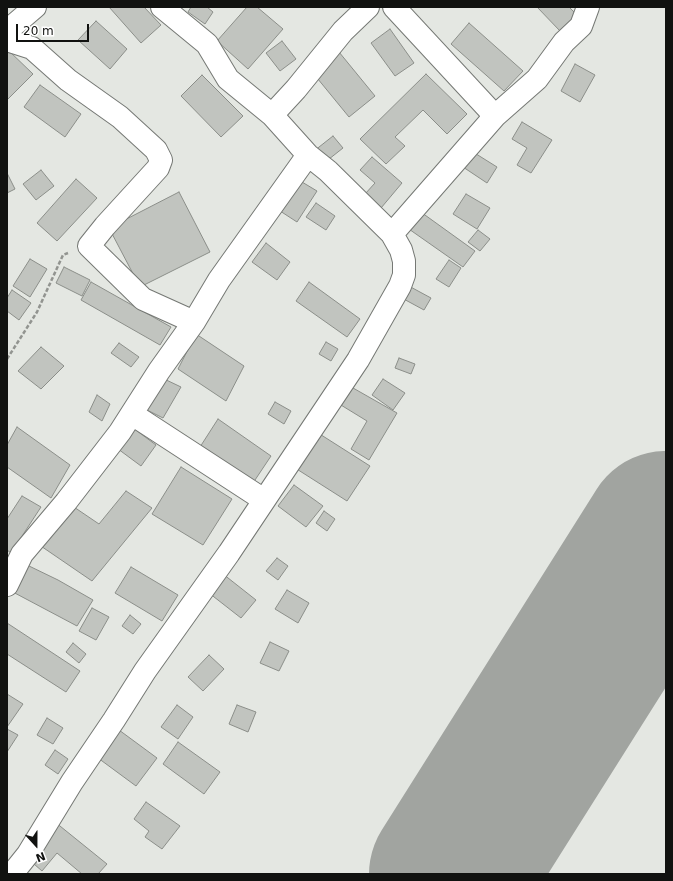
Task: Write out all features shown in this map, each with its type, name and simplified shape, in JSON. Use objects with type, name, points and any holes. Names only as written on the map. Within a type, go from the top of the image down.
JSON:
[{"type":"street","points":[[7,31],[35,7]]},
{"type":"street","points":[[12,874],[28,854],[72,782],[145,671],[229,553],[358,360],[400,286],[404,275],[404,261],[401,250],[392,234],[328,171],[308,155],[272,115],[228,79],[207,44],[162,7]]},
{"type":"street","points":[[272,115],[296,89],[343,31],[368,7]]},
{"type":"street","points":[[394,7],[495,116]]},
{"type":"street","points":[[392,234],[495,116],[537,79],[564,42],[581,26],[588,7]]},
{"type":"street","points":[[7,40],[32,48],[68,80],[120,117],[156,150],[161,160],[158,168],[105,226],[89,246],[143,299],[194,322]]},
{"type":"street","points":[[7,585],[22,554],[66,502],[132,414],[159,370],[194,322],[219,280],[308,155]]},
{"type":"street","points":[[132,414],[264,500]]},
{"type":"path","points":[[7,359],[37,312],[63,255],[89,246]]},
{"type":"building","points":[[109,7],[144,7],[161,25],[141,43]]},
{"type":"building","points":[[191,7],[207,7],[213,12],[205,24],[188,12]]},
{"type":"building","points":[[247,7],[257,7],[283,29],[248,69],[217,41]]},
{"type":"building","points":[[537,7],[569,7],[577,15],[560,31]]},
{"type":"building","points":[[96,21],[127,49],[110,69],[78,40]]},
{"type":"building","points":[[469,23],[523,71],[504,91],[451,44]]},
{"type":"building","points":[[390,29],[414,63],[395,76],[371,43]]},
{"type":"building","points":[[282,41],[296,59],[280,71],[266,53]]},
{"type":"building","points":[[7,49],[33,74],[7,100]]},
{"type":"building","points":[[339,52],[375,96],[349,117],[313,73]]},
{"type":"building","points":[[575,64],[595,75],[580,102],[561,91]]},
{"type":"building","points":[[426,74],[467,114],[447,134],[423,110],[395,137],[405,146],[386,164],[360,139]]},
{"type":"building","points":[[202,75],[243,116],[221,137],[181,96]]},
{"type":"building","points":[[40,85],[81,114],[65,137],[24,107]]},
{"type":"building","points":[[522,122],[552,140],[531,173],[517,165],[527,148],[512,139]]},
{"type":"building","points":[[333,136],[343,148],[324,163],[314,151]]},
{"type":"building","points":[[473,152],[497,167],[487,183],[463,167]]},
{"type":"building","points":[[372,157],[402,183],[381,208],[365,194],[375,183],[360,170]]},
{"type":"building","points":[[41,170],[54,186],[36,200],[23,184]]},
{"type":"building","points":[[7,173],[15,189],[7,193]]},
{"type":"building","points":[[76,179],[97,198],[57,241],[37,223]]},
{"type":"building","points":[[297,179],[317,191],[297,222],[277,209]]},
{"type":"building","points":[[179,192],[210,252],[140,287],[109,228]]},
{"type":"building","points":[[466,194],[490,208],[477,229],[453,214]]},
{"type":"building","points":[[316,203],[335,216],[326,230],[306,217]]},
{"type":"building","points":[[418,210],[475,251],[463,267],[406,227]]},
{"type":"building","points":[[478,230],[490,239],[480,251],[468,242]]},
{"type":"building","points":[[266,243],[290,262],[277,280],[252,262]]},
{"type":"building","points":[[30,259],[47,269],[30,297],[13,286]]},
{"type":"building","points":[[449,260],[461,268],[449,287],[436,279]]},
{"type":"building","points":[[64,267],[90,280],[82,296],[56,283]]},
{"type":"building","points":[[91,282],[171,327],[160,345],[81,300]]},
{"type":"building","points":[[309,282],[360,319],[347,337],[296,301]]},
{"type":"building","points":[[407,285],[431,298],[424,310],[400,297]]},
{"type":"building","points":[[12,290],[31,303],[19,320],[7,311],[7,298]]},
{"type":"building","points":[[196,334],[244,366],[226,401],[178,369]]},
{"type":"building","points":[[326,342],[338,349],[331,361],[319,354]]},
{"type":"building","points":[[119,343],[139,357],[131,367],[111,353]]},
{"type":"building","points":[[41,347],[64,366],[41,389],[18,371]]},
{"type":"building","points":[[399,358],[415,364],[411,374],[395,368]]},
{"type":"building","points":[[160,377],[181,387],[163,418],[143,408]]},
{"type":"building","points":[[383,379],[405,393],[393,410],[372,395]]},
{"type":"building","points":[[346,384],[397,413],[369,460],[351,449],[367,421],[336,402]]},
{"type":"building","points":[[97,395],[110,404],[102,421],[89,412]]},
{"type":"building","points":[[275,402],[291,411],[284,424],[268,414]]},
{"type":"building","points":[[218,419],[271,456],[253,483],[200,447]]},
{"type":"building","points":[[129,425],[156,445],[141,466],[114,446]]},
{"type":"building","points":[[17,427],[70,465],[51,498],[7,467],[7,445]]},
{"type":"building","points":[[315,431],[370,466],[347,501],[292,466]]},
{"type":"building","points":[[181,467],[232,499],[203,545],[152,514]]},
{"type":"building","points":[[294,485],[323,506],[306,527],[278,506]]},
{"type":"building","points":[[126,491],[152,508],[92,581],[35,542],[68,503],[99,524]]},
{"type":"building","points":[[22,496],[41,507],[11,553],[7,550],[7,519]]},
{"type":"building","points":[[324,511],[335,519],[327,531],[316,523]]},
{"type":"building","points":[[277,558],[288,566],[278,580],[266,571]]},
{"type":"building","points":[[27,565],[58,580],[93,600],[77,626],[11,591]]},
{"type":"building","points":[[131,567],[178,595],[162,621],[115,593]]},
{"type":"building","points":[[223,574],[256,600],[241,618],[209,593]]},
{"type":"building","points":[[287,590],[309,603],[298,623],[275,609]]},
{"type":"building","points":[[92,608],[109,617],[96,640],[79,631]]},
{"type":"building","points":[[130,615],[141,624],[133,634],[122,626]]},
{"type":"building","points":[[7,623],[80,671],[66,692],[7,654]]},
{"type":"building","points":[[270,642],[289,651],[279,671],[260,663]]},
{"type":"building","points":[[73,643],[86,654],[79,663],[66,652]]},
{"type":"building","points":[[209,655],[224,669],[203,691],[188,677]]},
{"type":"building","points":[[7,694],[23,704],[7,727]]},
{"type":"building","points":[[177,705],[193,717],[178,739],[161,727]]},
{"type":"building","points":[[237,705],[256,712],[248,732],[229,724]]},
{"type":"building","points":[[47,718],[63,728],[53,744],[37,735]]},
{"type":"building","points":[[7,729],[18,735],[7,752]]},
{"type":"building","points":[[119,730],[157,758],[136,786],[98,758]]},
{"type":"building","points":[[178,742],[220,772],[204,794],[163,764]]},
{"type":"building","points":[[55,750],[68,759],[58,774],[45,765]]},
{"type":"building","points":[[146,802],[180,826],[162,849],[145,837],[149,831],[134,819]]},
{"type":"building","points":[[55,822],[107,864],[98,874],[82,874],[57,853],[42,871],[26,857]]},
{"type":"runway","points":[[451,874],[666,533]]}]
